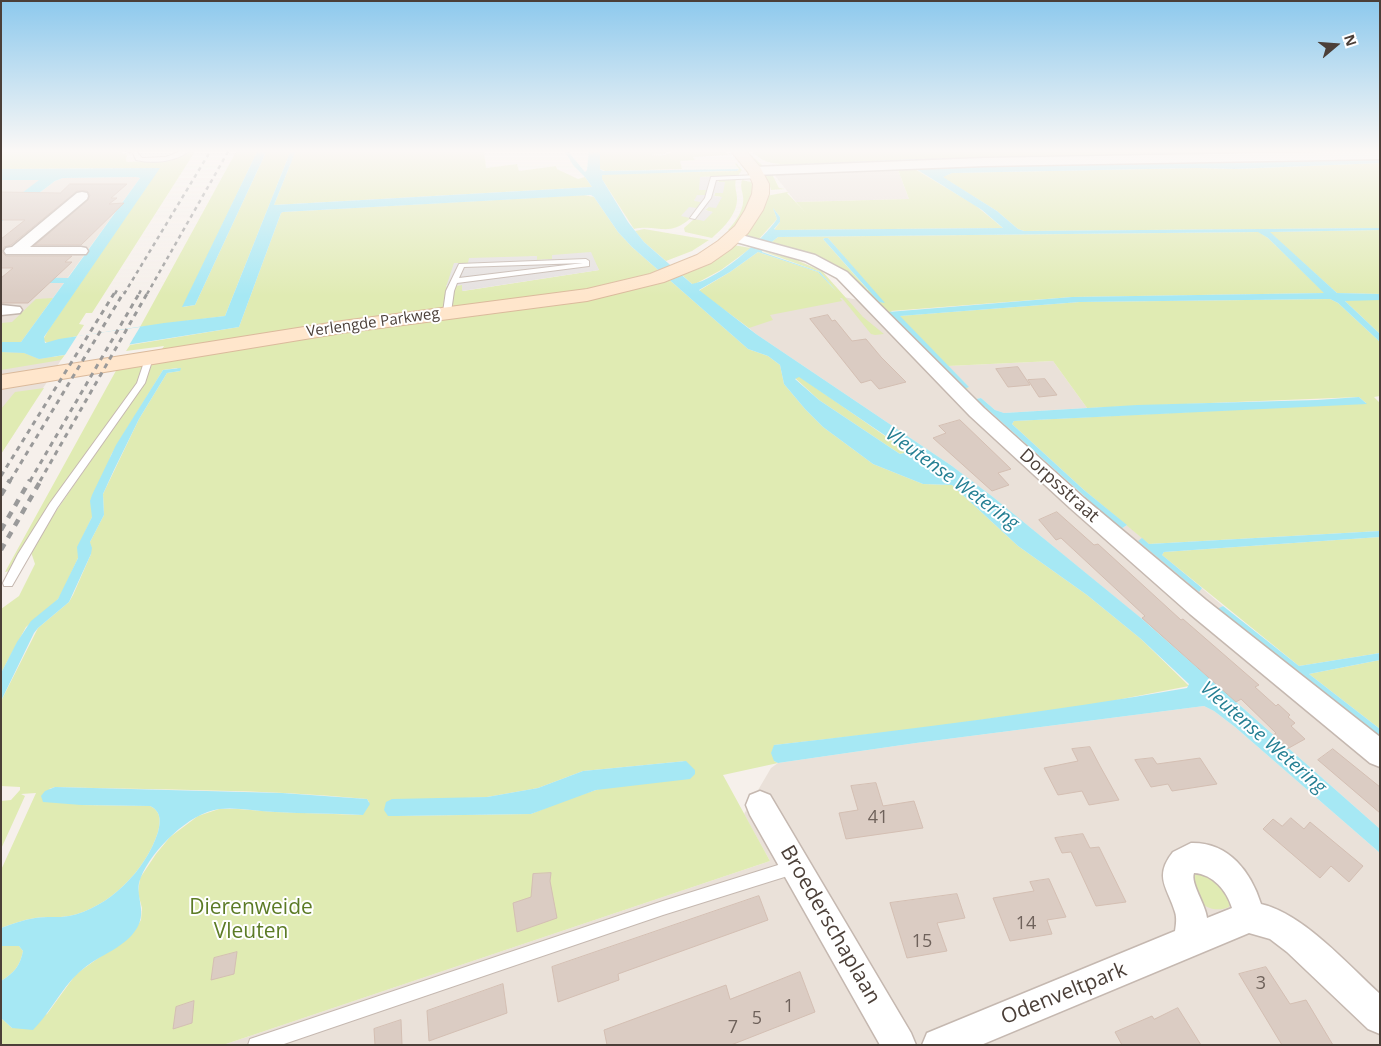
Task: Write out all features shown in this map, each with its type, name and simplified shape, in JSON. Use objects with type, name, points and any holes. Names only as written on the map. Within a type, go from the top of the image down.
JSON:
[{"type":"street","points":[[16,251],[79,199]]},
{"type":"street","name":"Verlengde Parkweg","points":[[1,382],[342,327],[587,295],[625,288],[685,267],[742,239],[758,199]]},
{"type":"street","name":"Dorpsstraat","points":[[742,239],[810,258],[842,274],[970,406],[1084,509],[1205,613],[1380,754]]},
{"type":"street","points":[[1,251],[81,251]]},
{"type":"street","name":"Broederschaplaan","points":[[760,805],[899,1045]]},
{"type":"street","points":[[1189,942],[1191,911],[1179,888],[1177,874],[1181,864],[1190,858],[1202,858],[1216,863],[1230,874],[1242,890],[1249,917],[1266,921],[1281,928],[1298,940],[1380,1017]]},
{"type":"street","name":"Odenveltpark","points":[[939,1045],[1249,917]]},
{"type":"lane","points":[[693,218],[707,199]]},
{"type":"lane","points":[[447,312],[448,297],[454,281],[461,265],[586,261],[587,265],[454,281]]},
{"type":"lane","points":[[8,583],[26,548],[48,514],[140,383],[149,358]]},
{"type":"lane","points":[[256,1045],[663,908],[796,866]]},
{"type":"shaded area","points":[[1,199],[15,199],[1,209]]},
{"type":"shaded area","points":[[32,199],[125,199],[21,342],[61,360],[1,454],[1,222]]},
{"type":"shaded area","points":[[695,199],[721,199],[716,208],[708,207],[705,210],[713,212],[704,221],[681,216],[689,207],[697,208],[701,202],[694,201]]},
{"type":"shaded area","points":[[793,199],[909,199],[796,202]]},
{"type":"shaded area","points":[[591,252],[599,270],[462,291],[462,285],[446,287],[454,263],[468,263],[469,258],[537,256],[537,260],[552,259],[552,255]]},
{"type":"shaded area","points":[[843,297],[859,300],[969,387],[948,366],[1053,361],[1087,408],[1004,413],[995,410],[981,398],[976,399],[1121,529],[1127,525],[1223,606],[1218,609],[1380,738],[1380,829],[1148,624],[993,497],[952,466],[756,334],[737,318]]},
{"type":"shaded area","points":[[1204,706],[1235,727],[1380,853],[1380,1045],[223,1045],[770,861],[744,814],[771,768],[778,763],[916,743]]},
{"type":"green space","points":[[138,199],[165,199],[92,313],[86,313],[79,324],[84,325],[77,336],[47,343],[43,340]]},
{"type":"green space","points":[[210,199],[235,199],[183,307],[195,305],[244,199],[272,199],[225,316],[140,327]]},
{"type":"green space","points":[[276,199],[383,199],[274,205]]},
{"type":"green space","name":"Dierenweide Vleuten","points":[[516,199],[595,199],[618,232],[632,247],[748,349],[768,356],[780,365],[784,384],[823,427],[873,464],[923,484],[952,485],[1018,546],[1087,595],[1141,639],[1189,686],[1096,704],[916,729],[774,745],[774,761],[778,763],[723,775],[770,861],[223,1045],[1,1045],[1,1018],[12,1028],[47,1014],[76,974],[132,934],[141,920],[142,908],[138,893],[140,878],[170,837],[198,816],[219,809],[362,815],[369,802],[367,799],[250,792],[55,787],[49,789],[81,805],[150,806],[154,808],[159,817],[158,832],[145,860],[135,873],[112,896],[98,905],[84,912],[69,916],[35,918],[1,928],[1,870],[36,793],[21,794],[25,796],[1,849],[1,801],[11,800],[20,790],[20,787],[1,786],[1,701],[38,628],[69,602],[73,595],[91,554],[90,542],[104,515],[103,494],[139,419],[167,373],[180,371],[177,368],[163,370],[111,455],[92,517],[78,547],[78,558],[61,595],[55,603],[26,627],[1,673],[1,609],[19,596],[35,564],[30,549],[145,382],[151,366],[164,346],[126,351],[130,345],[239,327],[281,213]],"holes":[[[552,255],[591,256],[599,270],[463,291],[462,285],[446,286],[468,263],[537,256],[537,260],[552,259]],[[686,761],[565,800],[531,814],[397,816],[443,799],[487,797],[538,788],[583,771]]]},
{"type":"green space","points":[[615,199],[697,199],[694,200],[702,202],[697,208],[682,215],[691,218],[676,227],[669,229],[634,229]]},
{"type":"green space","points":[[719,199],[737,199],[735,210],[729,221],[712,238],[685,232],[684,228],[694,219],[712,212],[705,210]]},
{"type":"green space","points":[[743,199],[751,199],[748,211],[732,231],[728,230],[737,219],[743,206]]},
{"type":"green space","points":[[764,199],[793,199],[806,213],[796,202],[965,199],[1003,228],[774,230],[780,222],[780,217],[773,208],[777,219],[758,240],[745,234]]},
{"type":"green space","points":[[977,199],[1380,199],[1380,228],[1024,231],[1018,229],[997,211]]},
{"type":"green space","points":[[644,229],[709,240],[692,251],[666,261],[644,242],[635,231]]},
{"type":"green space","points":[[1380,230],[1380,294],[1337,293],[1269,232]]},
{"type":"green space","points":[[1259,232],[1268,238],[1325,293],[1072,297],[891,311],[966,388],[970,389],[961,389],[850,276],[770,243],[778,237]],"holes":[[[828,238],[872,290],[868,290],[823,239]]]},
{"type":"green space","points":[[733,245],[751,248],[721,270],[695,284],[692,284],[681,274]]},
{"type":"green space","points":[[762,251],[794,259],[822,271],[863,317],[884,334],[871,334],[842,298],[840,298],[842,301],[770,315],[773,320],[749,328],[700,292],[700,290],[758,252],[818,272],[836,291],[820,272]]},
{"type":"green space","points":[[53,298],[21,342],[1,342],[1,323],[12,322],[36,299]]},
{"type":"green space","points":[[1330,299],[1338,303],[1380,342],[1380,396],[1374,397],[1380,403],[1380,531],[1149,544],[1084,490],[1012,424],[1014,421],[1366,403],[1359,397],[1087,408],[1053,361],[948,366],[899,316],[1080,302]]},
{"type":"green space","points":[[1347,300],[1380,300],[1380,334],[1345,301]]},
{"type":"green space","points":[[1,352],[24,353],[39,359],[65,355],[61,360],[1,370]]},
{"type":"green space","points":[[142,365],[137,383],[10,571],[5,572],[118,367]]},
{"type":"green space","points":[[799,376],[908,452],[900,454],[819,400],[795,378]]},
{"type":"green space","points":[[44,388],[1,454],[1,409],[15,392]]},
{"type":"green space","points":[[1380,537],[1380,653],[1299,666],[1162,555],[1164,552]]},
{"type":"green space","points":[[1380,660],[1380,729],[1309,674]]},
{"type":"green space","points":[[1198,870],[1205,870],[1232,900],[1229,907],[1216,909],[1207,907],[1200,902],[1193,886],[1192,874]]},
{"type":"green space","points":[[7,944],[19,946],[23,951],[16,969],[1,981],[1,946]]},
{"type":"water","points":[[14,199],[32,199],[1,222],[1,209]]},
{"type":"water","points":[[125,199],[139,199],[44,337],[45,343],[59,339],[225,316],[272,199],[276,199],[274,205],[383,199],[522,199],[283,212],[281,213],[239,327],[39,359],[24,353],[1,352],[1,342],[21,342],[64,283],[1,283],[1,277],[68,278]]},
{"type":"water","points":[[234,199],[244,199],[195,305],[182,307]]},
{"type":"water","name":"Vleutense Wetering","points":[[595,199],[614,199],[628,222],[644,242],[692,284],[714,275],[751,248],[777,219],[773,208],[780,217],[780,222],[774,229],[776,230],[1003,228],[982,210],[964,199],[978,199],[997,211],[1018,229],[1024,231],[1380,228],[1380,230],[1270,232],[1337,293],[1380,294],[1380,300],[1345,301],[1380,334],[1380,342],[1338,303],[1330,299],[1080,302],[900,316],[969,387],[964,389],[888,312],[1072,297],[1324,293],[1268,238],[1258,232],[778,237],[763,249],[762,252],[820,272],[836,291],[818,272],[758,252],[730,272],[699,290],[756,334],[952,466],[993,497],[1141,618],[1380,829],[1380,853],[1235,727],[1204,706],[916,743],[778,763],[774,761],[771,753],[774,745],[929,726],[1136,697],[1187,688],[1189,684],[1141,639],[1087,595],[1018,546],[952,485],[923,484],[873,464],[823,427],[784,384],[780,365],[768,356],[748,349],[632,247],[618,232]],"holes":[[[799,377],[908,452],[900,454],[819,400],[795,379]]]},
{"type":"water","points":[[828,238],[885,303],[879,302],[823,239]]},
{"type":"water","points":[[181,368],[180,371],[167,373],[139,419],[114,470],[103,494],[104,515],[90,542],[91,554],[69,602],[34,633],[1,701],[1,673],[17,642],[31,621],[58,599],[78,558],[77,547],[92,517],[90,501],[92,495],[116,445],[163,370]]},
{"type":"water","points":[[1359,397],[1367,404],[1014,421],[1012,424],[1084,490],[1127,525],[1121,529],[976,399],[981,398],[995,410],[1004,413],[1137,405]]},
{"type":"water","points":[[1380,531],[1380,537],[1164,552],[1162,555],[1202,588],[1199,592],[1138,541],[1142,538],[1149,544]]},
{"type":"water","points":[[1223,606],[1299,666],[1380,653],[1380,660],[1309,674],[1380,729],[1380,738],[1217,609]]},
{"type":"water","points":[[686,761],[695,770],[695,774],[690,779],[596,790],[531,814],[388,816],[384,810],[386,802],[392,799],[487,797],[538,788],[583,771]]},
{"type":"water","points":[[55,787],[282,793],[367,799],[370,804],[363,815],[219,809],[207,812],[184,825],[173,834],[146,866],[139,883],[140,921],[132,935],[119,946],[83,969],[63,991],[33,1030],[12,1028],[1,1018],[1,981],[16,969],[23,951],[19,946],[1,946],[1,928],[35,918],[69,916],[84,912],[98,905],[112,896],[135,873],[145,860],[159,828],[160,820],[158,814],[150,806],[81,805],[43,802],[41,796],[45,791]]},
{"type":"pier","points":[[140,327],[128,347],[63,358],[77,336]]},
{"type":"building","points":[[1,199],[67,199],[11,245],[4,247],[2,252],[6,256],[72,256],[65,262],[72,262],[28,303],[1,303],[1,278],[13,268],[1,268],[1,239],[25,220],[1,220]]},
{"type":"building","points":[[116,199],[109,204],[124,203],[81,245],[35,245],[88,200]]},
{"type":"building","points":[[828,315],[832,321],[835,320],[852,341],[866,339],[906,382],[879,389],[871,380],[861,383],[810,319]]},
{"type":"building","points":[[1018,367],[1030,385],[1008,387],[996,369]]},
{"type":"building","points":[[1045,379],[1057,395],[1039,397],[1028,380]]},
{"type":"building","points":[[960,420],[1011,469],[998,473],[1009,485],[992,491],[933,438],[946,433],[939,426]]},
{"type":"building","points":[[1057,512],[1094,545],[1098,544],[1181,620],[1183,619],[1259,685],[1255,687],[1276,706],[1278,704],[1290,715],[1288,717],[1295,723],[1291,726],[1305,739],[1287,749],[1273,735],[1276,733],[1241,699],[1236,702],[1142,618],[1145,616],[1061,538],[1056,540],[1039,520]]},
{"type":"building","points":[[1090,747],[1119,800],[1089,805],[1082,791],[1058,795],[1044,768],[1078,761],[1072,749]]},
{"type":"building","points":[[1333,749],[1380,787],[1380,813],[1318,760]]},
{"type":"building","points":[[1153,758],[1157,764],[1200,758],[1217,784],[1172,791],[1168,784],[1151,787],[1135,760]]},
{"type":"building","points":[[876,783],[883,806],[914,801],[923,828],[846,839],[839,813],[858,810],[851,786]]},
{"type":"building","points":[[1291,818],[1304,829],[1310,822],[1363,866],[1349,882],[1331,866],[1320,878],[1263,829],[1273,819],[1282,826]]},
{"type":"building","points":[[1083,834],[1090,848],[1099,847],[1126,902],[1096,906],[1071,852],[1062,853],[1055,838]]},
{"type":"building","points":[[551,873],[550,881],[557,918],[517,932],[513,903],[531,897],[533,874]]},
{"type":"building","points":[[1049,879],[1066,917],[1047,920],[1052,934],[1010,941],[993,898],[1034,891],[1030,882]]},
{"type":"building","points":[[957,894],[965,918],[937,923],[947,951],[907,958],[890,903]]},
{"type":"building","points":[[759,896],[768,920],[618,974],[619,980],[558,1002],[552,967]]},
{"type":"building","points":[[237,952],[234,974],[211,980],[214,958]]},
{"type":"building","points":[[1266,967],[1290,1004],[1306,1000],[1333,1045],[1282,1045],[1239,974]]},
{"type":"building","points":[[800,972],[815,1012],[731,1045],[607,1045],[604,1030],[726,985],[730,999]]},
{"type":"building","points":[[503,984],[507,1013],[429,1041],[427,1011]]},
{"type":"building","points":[[194,1001],[192,1023],[173,1029],[176,1007]]},
{"type":"building","points":[[1178,1008],[1201,1045],[1122,1045],[1115,1032],[1152,1016],[1154,1019]]},
{"type":"building","points":[[401,1020],[402,1045],[375,1045],[374,1029]]},
{"type":"railway","points":[[124,294],[182,199]]},
{"type":"railway","points":[[147,294],[201,199]]},
{"type":"railway","points":[[115,294],[118,288]]},
{"type":"railway","points":[[1,476],[115,292]]},
{"type":"railway","points":[[10,481],[124,292]]},
{"type":"railway","points":[[30,481],[140,292]]},
{"type":"railway","points":[[40,481],[148,292]]},
{"type":"railway","points":[[1,495],[10,480]]},
{"type":"railway","points":[[1,530],[30,480]]},
{"type":"railway","points":[[1,550],[41,480]]}]
